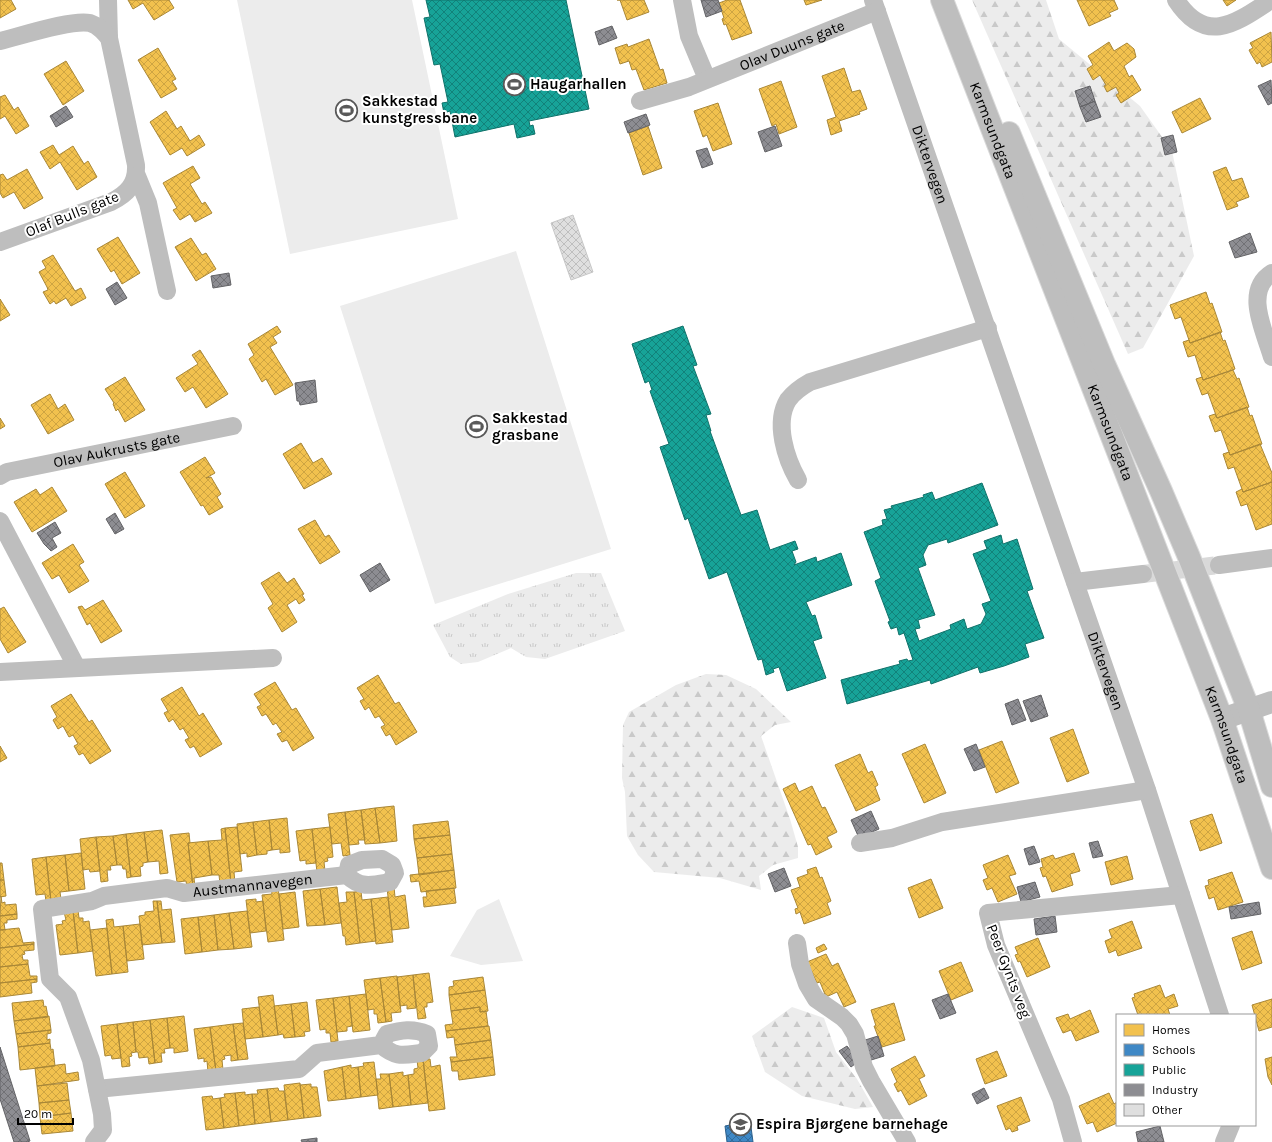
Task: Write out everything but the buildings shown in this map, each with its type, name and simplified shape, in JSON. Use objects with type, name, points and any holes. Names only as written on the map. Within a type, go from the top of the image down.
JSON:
[{"type":"main road","name":"Karmsundgata","points":[[942,0],[1222,719],[1272,868]]},
{"type":"main road","name":"Karmsundgata","points":[[957,0],[1037,204],[1104,364],[1161,491],[1249,710],[1272,786]]},
{"type":"main road","points":[[1222,719],[1272,702]]},
{"type":"street","points":[[108,0],[109,38],[136,165],[137,176],[148,203],[167,292]]},
{"type":"street","points":[[682,0],[689,36],[707,79]]},
{"type":"street","points":[[1176,0],[1195,20],[1208,26],[1221,27],[1233,23],[1271,0]]},
{"type":"street","name":"Olav Duuns gate","points":[[640,101],[707,79],[875,5]]},
{"type":"street","name":"Diktervegen","points":[[875,5],[1076,582],[1147,790],[1220,1014]]},
{"type":"street","points":[[0,41],[77,22],[91,23],[101,29],[109,38]]},
{"type":"street","name":"Olaf Bulls gate","points":[[0,242],[111,202],[122,196],[132,187],[137,176]]},
{"type":"street","points":[[1272,274],[1264,279],[1256,297],[1272,357]]},
{"type":"street","points":[[798,480],[791,468],[782,427],[788,400],[797,390],[810,382],[988,328]]},
{"type":"street","name":"Olav Aukrusts gate","points":[[0,476],[7,472],[234,426]]},
{"type":"street","points":[[0,520],[77,668]]},
{"type":"street","points":[[1218,565],[1272,558]]},
{"type":"street","points":[[1076,582],[1143,574]]},
{"type":"street","points":[[0,672],[273,658]]},
{"type":"street","points":[[860,843],[892,838],[942,822],[1147,790]]},
{"type":"street","name":"Austmannavegen","points":[[94,1142],[103,1130],[91,1060],[68,998],[50,979],[42,908],[92,901],[104,896],[167,888],[184,893],[347,875]]},
{"type":"street","name":"Peer Gynts veg","points":[[1073,1142],[1062,1099],[996,945],[988,913],[1181,895]]},
{"type":"street","points":[[797,942],[800,964],[807,984],[816,999],[842,1017],[849,1024],[855,1034],[864,1067],[907,1142]]},
{"type":"street","points":[[97,1089],[299,1069],[317,1053],[381,1045]]},
{"type":"street","points":[[1224,1142],[1231,1126]]},
{"type":"green space","name":"Sakkestad kunstgressbane","points":[[237,0],[412,0],[458,219],[290,254]]},
{"type":"green space","points":[[972,0],[1046,0],[1059,39],[1140,106],[1172,151],[1194,256],[1143,348],[1128,354]]},
{"type":"green space","name":"Sakkestad grasbane","points":[[516,251],[611,549],[435,604],[340,306]]},
{"type":"green space","points":[[576,573],[601,573],[625,631],[545,659],[526,657],[511,648],[478,662],[461,664],[450,657],[433,625],[508,594]]},
{"type":"green space","points":[[706,674],[726,675],[756,689],[791,722],[775,725],[761,736],[790,819],[798,847],[798,858],[773,865],[759,876],[761,890],[720,878],[654,872],[638,855],[627,836],[625,792],[622,778],[623,725],[629,712],[676,685]]},
{"type":"green space","points":[[499,899],[523,961],[481,965],[450,956],[477,910]]},
{"type":"green space","points":[[792,1007],[824,1018],[836,1052],[857,1079],[873,1107],[855,1109],[802,1096],[765,1072],[752,1036]]},
{"type":"tunnel","points":[[1143,574],[1219,565]]},
{"type":"place","name":"Haugarhallen","points":[[514,84]]},
{"type":"place","name":"Sakkestad kunstgressbane","points":[[347,110]]},
{"type":"place","name":"Sakkestad grasbane","points":[[476,427]]},
{"type":"place","name":"Espira Bjørgene barnehage","points":[[740,1124]]}]
